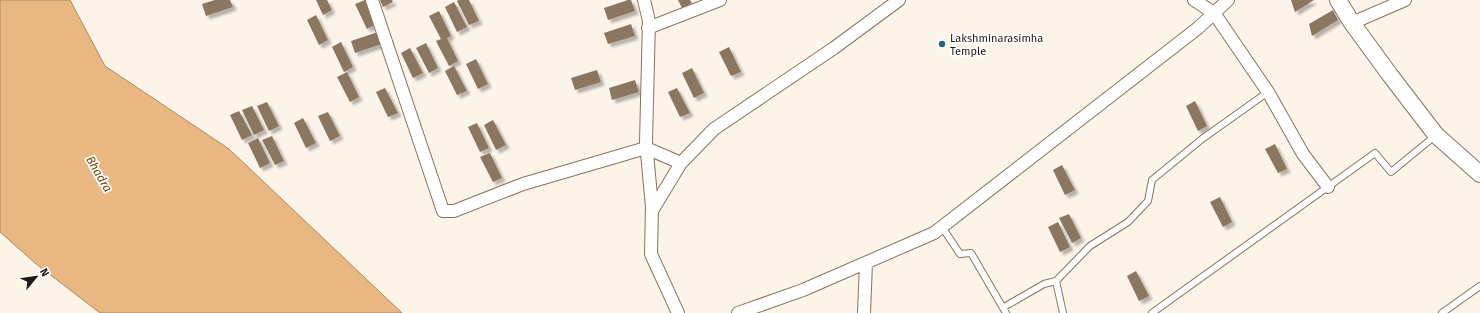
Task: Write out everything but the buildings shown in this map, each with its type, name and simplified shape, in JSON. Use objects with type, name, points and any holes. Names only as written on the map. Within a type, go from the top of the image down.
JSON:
[{"type":"main road","points":[[1338,0],[1352,23],[1436,135],[1480,174]]},
{"type":"street","points":[[372,0],[443,211],[454,211],[523,184],[646,148],[681,163]]},
{"type":"street","points":[[644,0],[649,22],[646,148],[652,211],[651,254],[678,313]]},
{"type":"street","points":[[648,28],[720,0]]},
{"type":"street","points":[[652,211],[681,163],[714,129],[834,48],[899,0]]},
{"type":"street","points":[[1194,0],[1214,13],[1268,92],[1304,154],[1328,187]]},
{"type":"street","points":[[738,313],[804,290],[934,233],[1198,28],[1228,0]]},
{"type":"street","points":[[1352,23],[1406,0]]},
{"type":"street","points":[[864,313],[866,263]]},
{"type":"lane","points":[[942,227],[960,254],[971,253],[1005,310],[1044,284],[1056,281],[1090,246],[1128,222],[1148,201],[1152,180],[1202,139],[1268,92]]},
{"type":"lane","points":[[1152,313],[1375,153],[1391,172],[1436,135]]},
{"type":"lane","points":[[1056,281],[1063,313]]},
{"type":"lane","points":[[1442,313],[1480,286]]},
{"type":"water","name":"Bhadra","points":[[0,0],[70,0],[105,66],[229,149],[402,313],[100,313],[35,263],[0,232]]},
{"type":"place","name":"Lakshminarasimha Temple","points":[[942,44]]}]
